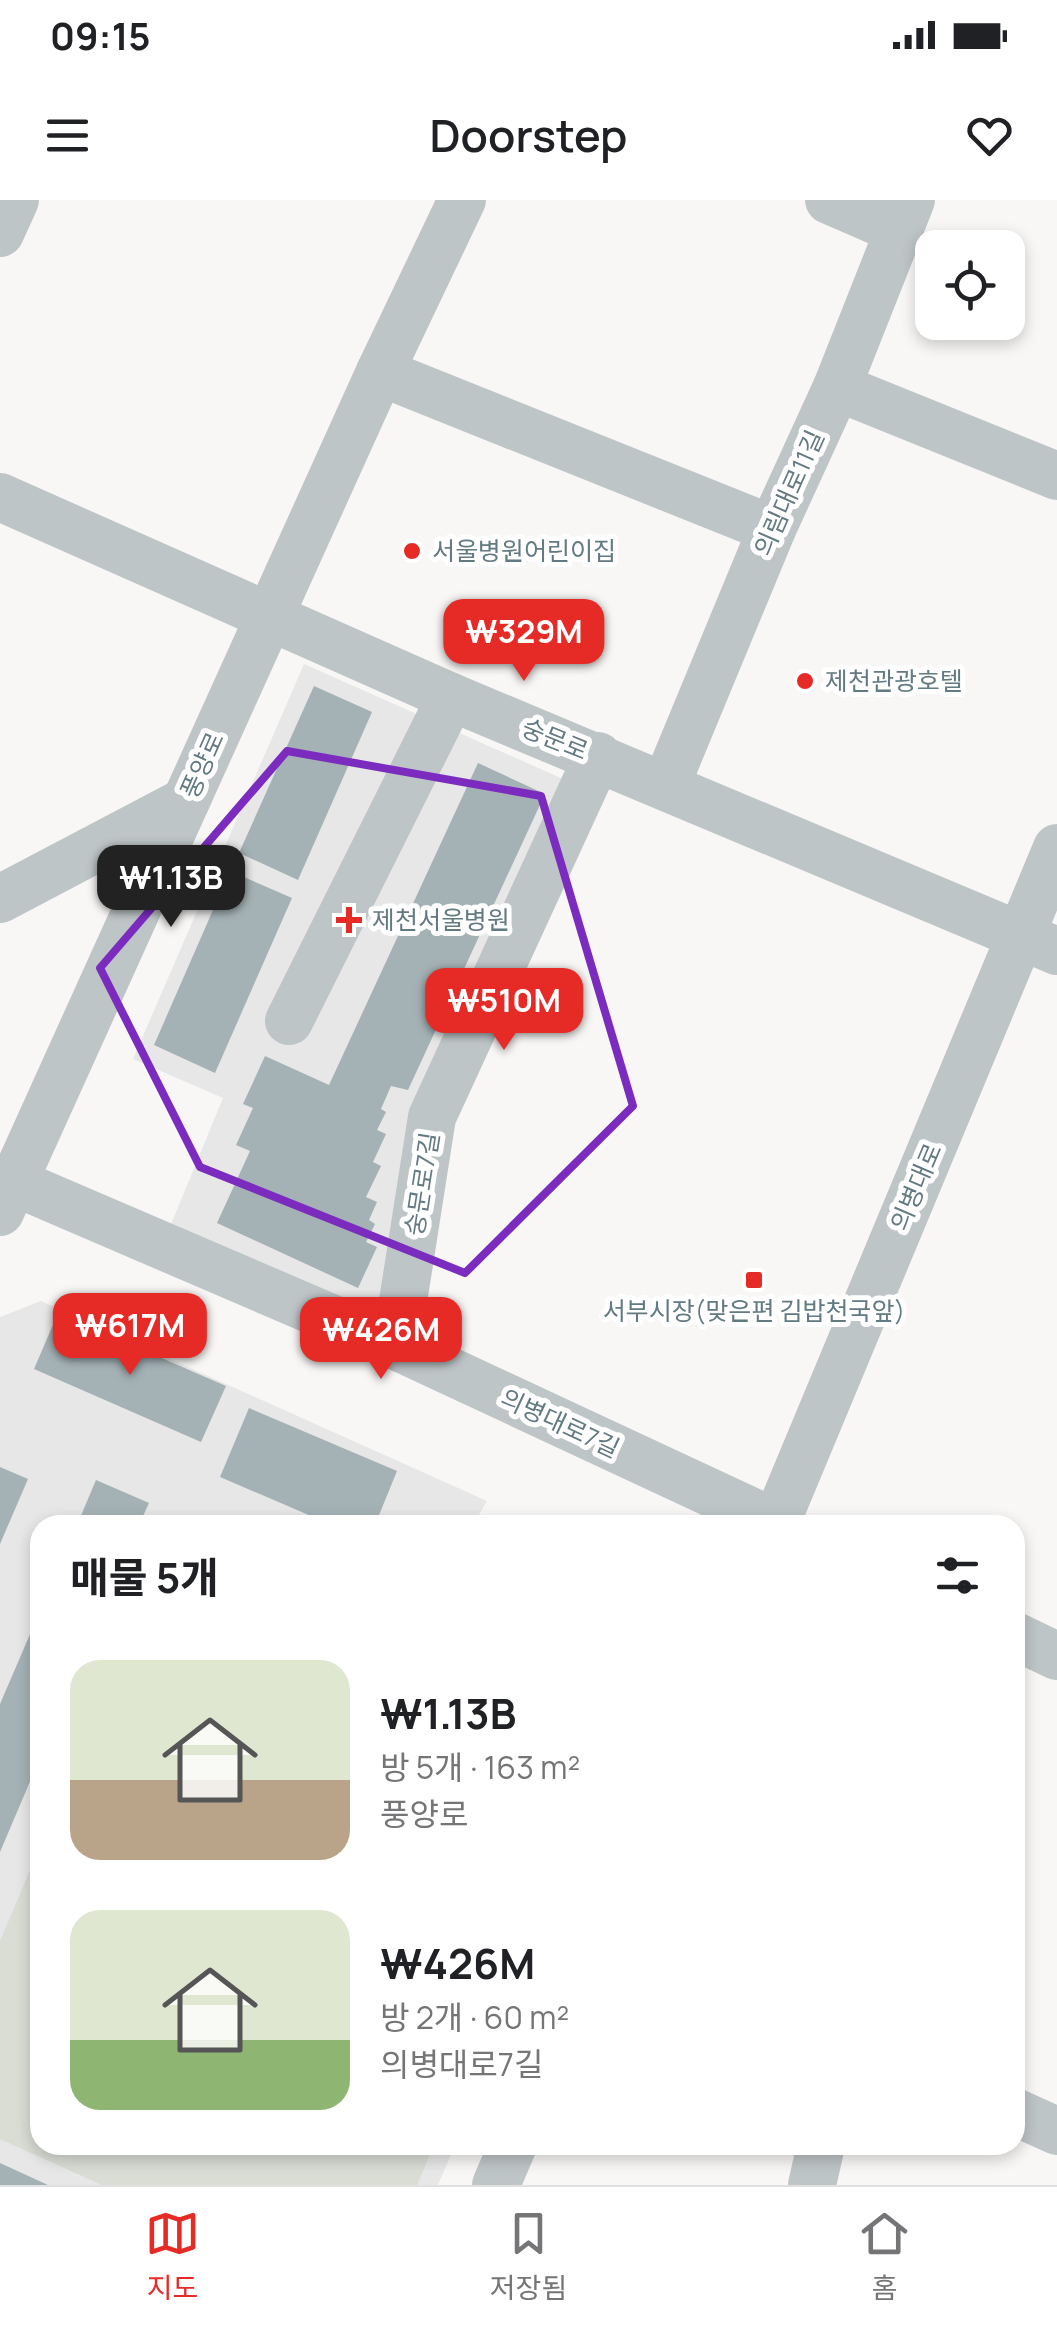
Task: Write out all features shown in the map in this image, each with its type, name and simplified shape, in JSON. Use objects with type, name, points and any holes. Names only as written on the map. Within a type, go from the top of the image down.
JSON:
[{"type":"street","points":[[0,233],[14,200]]},
{"type":"street","name":"풍양로","points":[[7,1197],[380,372],[462,200]]},
{"type":"street","points":[[829,200],[905,215]]},
{"type":"street","name":"의림대로11길","points":[[666,784],[772,529],[837,387],[905,215]]},
{"type":"street","points":[[380,372],[772,529]]},
{"type":"street","points":[[837,387],[1057,476]]},
{"type":"street","name":"숭문로","points":[[0,497],[451,697],[1039,943]]},
{"type":"street","points":[[290,1020],[451,697]]},
{"type":"street","name":"숭문로7길","points":[[396,1346],[432,1117],[598,756]]},
{"type":"street","points":[[0,900],[186,801]]},
{"type":"street","name":"의병대로","points":[[780,1515],[1039,943],[1057,848]]},
{"type":"street","name":"의병대로7길","points":[[7,1197],[396,1346],[757,1515]]},
{"type":"street","points":[[1025,1641],[1057,1656]]},
{"type":"street","points":[[1025,2117],[1057,2132]]},
{"type":"street","points":[[496,2185],[509,2155]]},
{"type":"street","points":[[812,2185],[818,2155]]},
{"type":"highlighted area","points":[[287,751],[541,796],[633,1106],[465,1273],[200,1167],[100,968]]},
{"type":"shaded area","name":"제천서울병원","points":[[304,664],[570,782],[382,1316],[167,1234],[223,1098],[133,1059]]},
{"type":"shaded area","points":[[41,1301],[487,1501],[479,1515],[30,1515],[30,2155],[451,2155],[438,2185],[0,2185],[0,1317]]},
{"type":"shaded area","points":[[30,1870],[30,2153],[0,2139],[0,1941]]},
{"type":"shaded area","points":[[35,2155],[430,2155],[417,2185],[102,2185]]},
{"type":"building","points":[[314,686],[372,712],[298,880],[239,853]]},
{"type":"building","points":[[478,763],[545,794],[408,1090],[391,1086],[381,1109],[386,1112],[377,1130],[386,1134],[373,1162],[381,1166],[366,1197],[377,1202],[369,1220],[375,1224],[366,1242],[377,1247],[358,1288],[217,1223],[250,1151],[236,1145],[253,1108],[243,1104],[265,1056],[329,1085]]},
{"type":"building","points":[[230,871],[292,898],[215,1073],[154,1045]]},
{"type":"building","points":[[58,1313],[226,1386],[201,1442],[34,1369]]},
{"type":"building","points":[[249,1408],[397,1471],[379,1515],[309,1515],[220,1477]]},
{"type":"building","points":[[0,1467],[28,1479],[0,1544]]},
{"type":"building","points":[[96,1480],[149,1503],[144,1515],[81,1515]]},
{"type":"building","points":[[30,1634],[30,1782],[0,1852],[0,1704]]},
{"type":"building","points":[[0,2163],[48,2185],[0,2185]]},
{"type":"place","name":"서울병원어린이집","points":[[412,551]]},
{"type":"place","name":"제천관광호텔","points":[[805,681]]},
{"type":"place","name":"제천서울병원","points":[[349,920]]},
{"type":"place","name":"서부시장(맞은편 김밥천국앞)","points":[[754,1280]]}]
